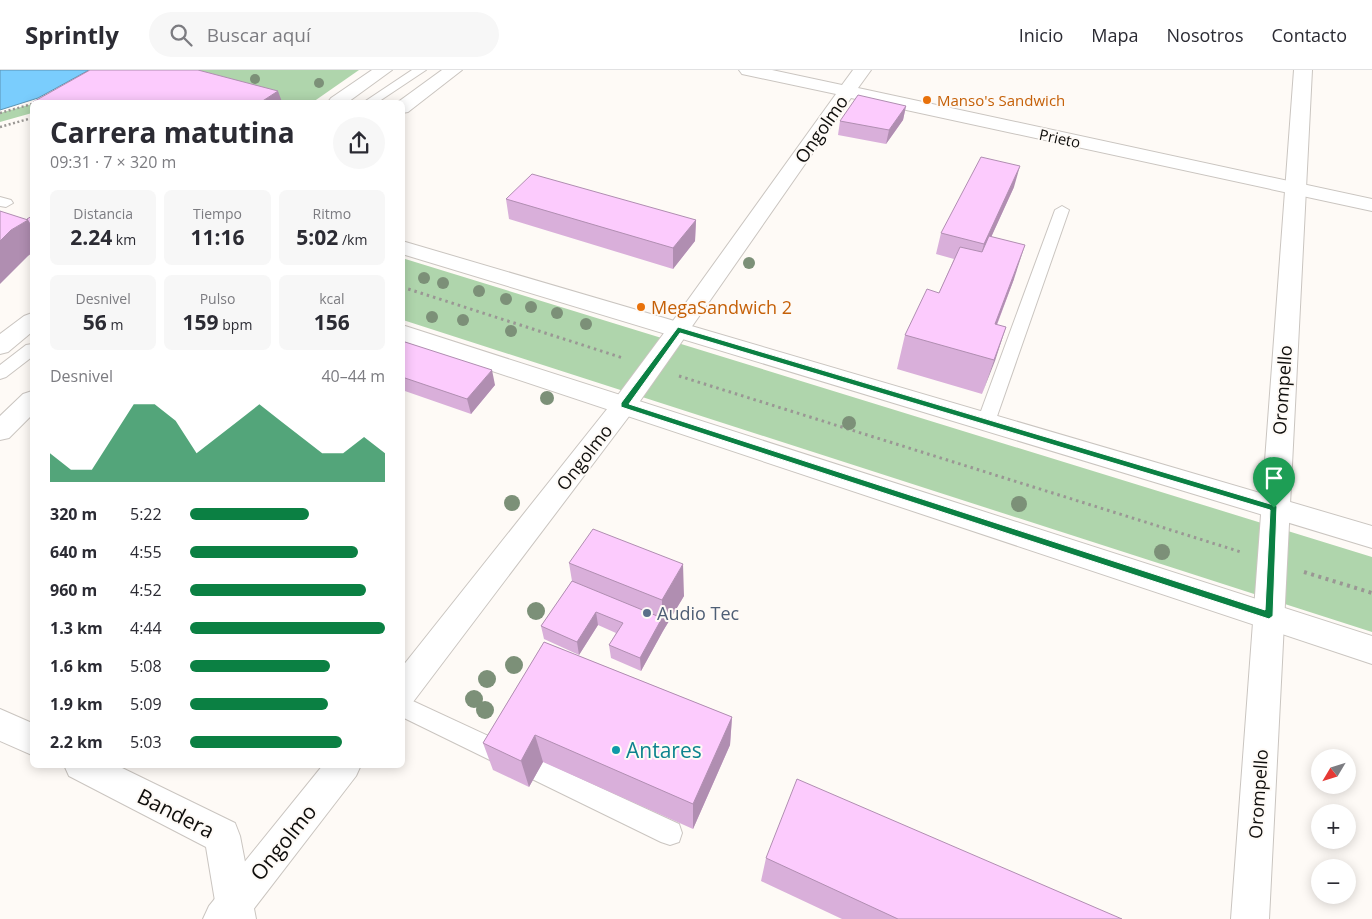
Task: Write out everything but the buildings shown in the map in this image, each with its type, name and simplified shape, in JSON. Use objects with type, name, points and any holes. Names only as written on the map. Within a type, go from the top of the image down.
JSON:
[{"type":"street","points":[[341,100],[383,70]]},
{"type":"street","points":[[405,106],[453,70]]},
{"type":"street","name":"Prieto","points":[[748,70],[1372,205]]},
{"type":"street","name":"Ongolmo","points":[[405,688],[624,405],[862,70]]},
{"type":"street","name":"Orompello","points":[[1250,919],[1274,508],[1303,70]]},
{"type":"street","points":[[405,248],[1372,537]]},
{"type":"street","points":[[0,346],[30,323]]},
{"type":"street","points":[[405,334],[1372,650]]},
{"type":"street","points":[[0,431],[30,402]]},
{"type":"street","points":[[0,724],[30,739]]},
{"type":"street","name":"Bandera","points":[[87,768],[222,836],[231,914]]},
{"type":"street","name":"Ongolmo","points":[[231,914],[342,768]]},
{"type":"lane","points":[[373,100],[420,70]]},
{"type":"lane","points":[[392,100],[432,70]]},
{"type":"lane","points":[[986,422],[1062,210]]},
{"type":"lane","points":[[0,373],[30,350]]},
{"type":"lane","points":[[0,387],[30,364]]},
{"type":"lane","points":[[405,707],[502,754]]},
{"type":"lane","points":[[538,770],[670,833]]},
{"type":"path","points":[[0,113],[30,105]]},
{"type":"path","points":[[0,127],[30,119]]},
{"type":"path","points":[[405,288],[1372,593]]},
{"type":"green space","points":[[165,70],[359,70],[316,100],[280,100]]},
{"type":"green space","points":[[30,105],[30,114],[0,122],[0,113]]},
{"type":"green space","points":[[405,259],[1372,557],[1372,632],[405,321]]},
{"type":"water","points":[[0,70],[89,70],[38,98],[0,110]]},
{"type":"place","name":"Manso's Sandwich","points":[[927,100]]},
{"type":"place","name":"MegaSandwich 2","points":[[641,307]]},
{"type":"place","name":"Audio Tec","points":[[647,613]]},
{"type":"place","name":"Antares","points":[[616,750]]},
{"type":"route","points":[[678,330],[1274,508],[1269,616],[624,405],[678,330]]}]
